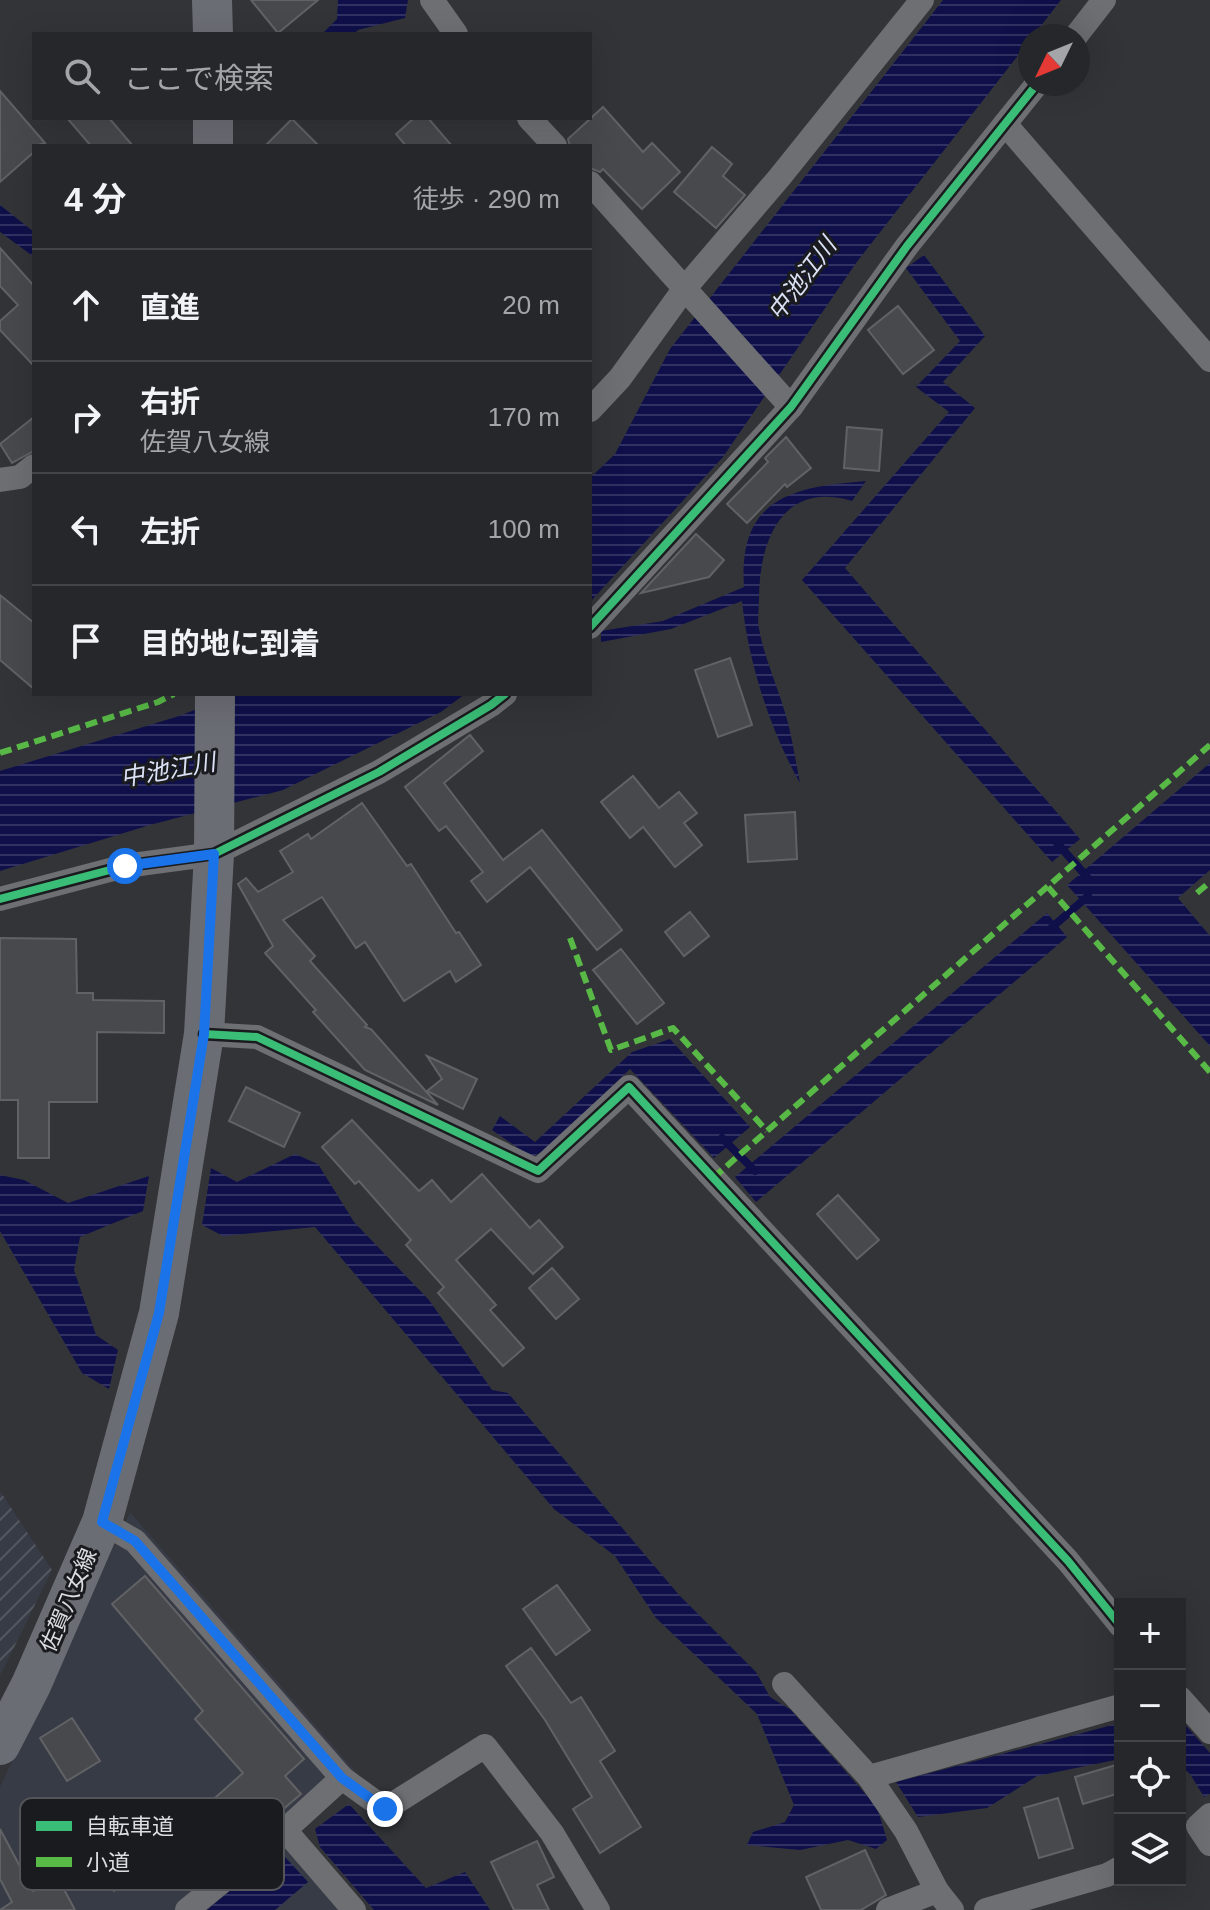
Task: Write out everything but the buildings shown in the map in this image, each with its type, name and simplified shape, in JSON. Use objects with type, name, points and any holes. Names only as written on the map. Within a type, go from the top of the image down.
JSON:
[{"type":"main road","points":[[212,0],[213,32]]},
{"type":"main road","points":[[213,120],[213,144]]},
{"type":"main road","name":"佐賀八女線","points":[[0,1745],[31,1685],[102,1522],[159,1313],[204,1034],[214,844],[215,696]]},
{"type":"street","points":[[432,0],[455,32]]},
{"type":"street","points":[[592,408],[620,378],[685,288],[779,178],[922,0]]},
{"type":"street","points":[[1085,24],[1104,0]]},
{"type":"street","points":[[592,625],[788,404],[907,246],[1027,96]]},
{"type":"street","points":[[531,120],[553,144]]},
{"type":"street","points":[[1005,124],[1210,360]]},
{"type":"street","points":[[592,185],[788,404]]},
{"type":"street","points":[[0,480],[20,477],[32,468]]},
{"type":"street","points":[[0,899],[214,844],[379,772],[502,696]]},
{"type":"street","points":[[204,1034],[257,1037],[538,1171],[629,1087],[1068,1561],[1114,1618]]},
{"type":"street","points":[[102,1522],[135,1541],[342,1778],[385,1809],[485,1746],[552,1833],[598,1910]]},
{"type":"street","points":[[784,1684],[869,1777],[906,1831],[945,1900],[888,1910]]},
{"type":"street","points":[[1186,1705],[1210,1732]]},
{"type":"street","points":[[869,1777],[1114,1708]]},
{"type":"street","points":[[342,1778],[285,1830],[354,1910]]},
{"type":"street","points":[[986,1910],[1114,1871]]},
{"type":"street","points":[[187,1910],[212,1890]]},
{"type":"shaded area","points":[[0,1491],[52,1570],[0,1676]]},
{"type":"shaded area","points":[[130,1512],[360,1777],[300,1831],[367,1910],[0,1910],[0,1787]]},
{"type":"water","points":[[338,0],[408,0],[405,18],[356,32],[324,32],[337,19]]},
{"type":"water","name":"中池江川","points":[[943,0],[1061,0],[1042,24],[1018,24],[1018,55],[856,263],[723,457],[592,600],[592,476],[615,454],[670,349]]},
{"type":"water","points":[[0,205],[32,230],[32,256],[0,232]]},
{"type":"water","points":[[924,255],[985,336],[943,382],[975,408],[845,568],[1080,839],[1052,862],[802,580],[949,412],[916,387],[960,341],[906,268]]},
{"type":"water","points":[[866,481],[852,501],[828,497],[808,499],[792,507],[779,520],[764,556],[758,626],[788,723],[800,783],[779,741],[762,695],[749,647],[742,601],[671,629],[601,642],[601,631],[663,621],[744,587],[744,557],[750,534],[760,516],[775,503],[815,488]]},
{"type":"water","name":"中池江川","points":[[230,696],[462,696],[441,712],[283,790],[150,825],[0,871],[0,771],[179,716]]},
{"type":"water","points":[[1210,763],[1210,870],[1178,898],[1210,936],[1210,1046],[1067,885]]},
{"type":"water","points":[[1047,913],[1067,937],[756,1202],[735,1177]]},
{"type":"water","points":[[670,1039],[750,1127],[714,1158],[630,1069],[544,1151],[531,1157],[492,1130],[500,1116],[535,1142],[632,1052]]},
{"type":"water","points":[[295,1154],[318,1164],[354,1222],[429,1300],[492,1390],[508,1393],[679,1595],[756,1672],[770,1697],[791,1710],[877,1807],[887,1840],[876,1849],[848,1840],[800,1850],[747,1845],[753,1832],[785,1822],[794,1805],[757,1714],[656,1618],[615,1556],[554,1509],[315,1227],[223,1236],[202,1225],[211,1168],[237,1182]]},
{"type":"water","points":[[0,1175],[24,1180],[68,1203],[149,1176],[143,1211],[80,1237],[74,1270],[96,1335],[118,1350],[109,1389],[82,1373],[0,1231]]},
{"type":"water","points":[[1114,1725],[1114,1760],[1037,1776],[987,1808],[918,1817],[896,1782]]},
{"type":"water","points":[[1186,1726],[1210,1753],[1210,1794],[1204,1797],[1186,1770]]},
{"type":"water","points":[[349,1804],[426,1888],[465,1872],[490,1910],[374,1910],[320,1847],[315,1829]]},
{"type":"water","points":[[284,1857],[308,1882],[275,1910],[207,1910],[231,1890],[284,1890]]},
{"type":"waterway","points":[[1057,843],[1088,878]]},
{"type":"waterway","points":[[1050,929],[1088,896]]},
{"type":"waterway","points":[[722,1138],[755,1171]]},
{"type":"marked path","points":[[0,753],[170,696]]},
{"type":"marked path","points":[[713,1178],[1210,745]]},
{"type":"marked path","points":[[1197,893],[1210,882]]},
{"type":"marked path","points":[[1048,887],[1210,1072]]},
{"type":"marked path","points":[[570,938],[611,1050],[673,1028],[767,1131]]},
{"type":"cycle path","points":[[592,625],[791,407],[907,246],[1027,96]]},
{"type":"cycle path","points":[[0,899],[125,866],[214,854],[379,772],[502,696]]},
{"type":"cycle path","points":[[204,1034],[257,1037],[538,1171],[629,1087],[1068,1561],[1114,1618]]},
{"type":"route","points":[[125,866],[214,854],[204,1034],[159,1313],[102,1522],[135,1541],[342,1778],[385,1809]]}]
